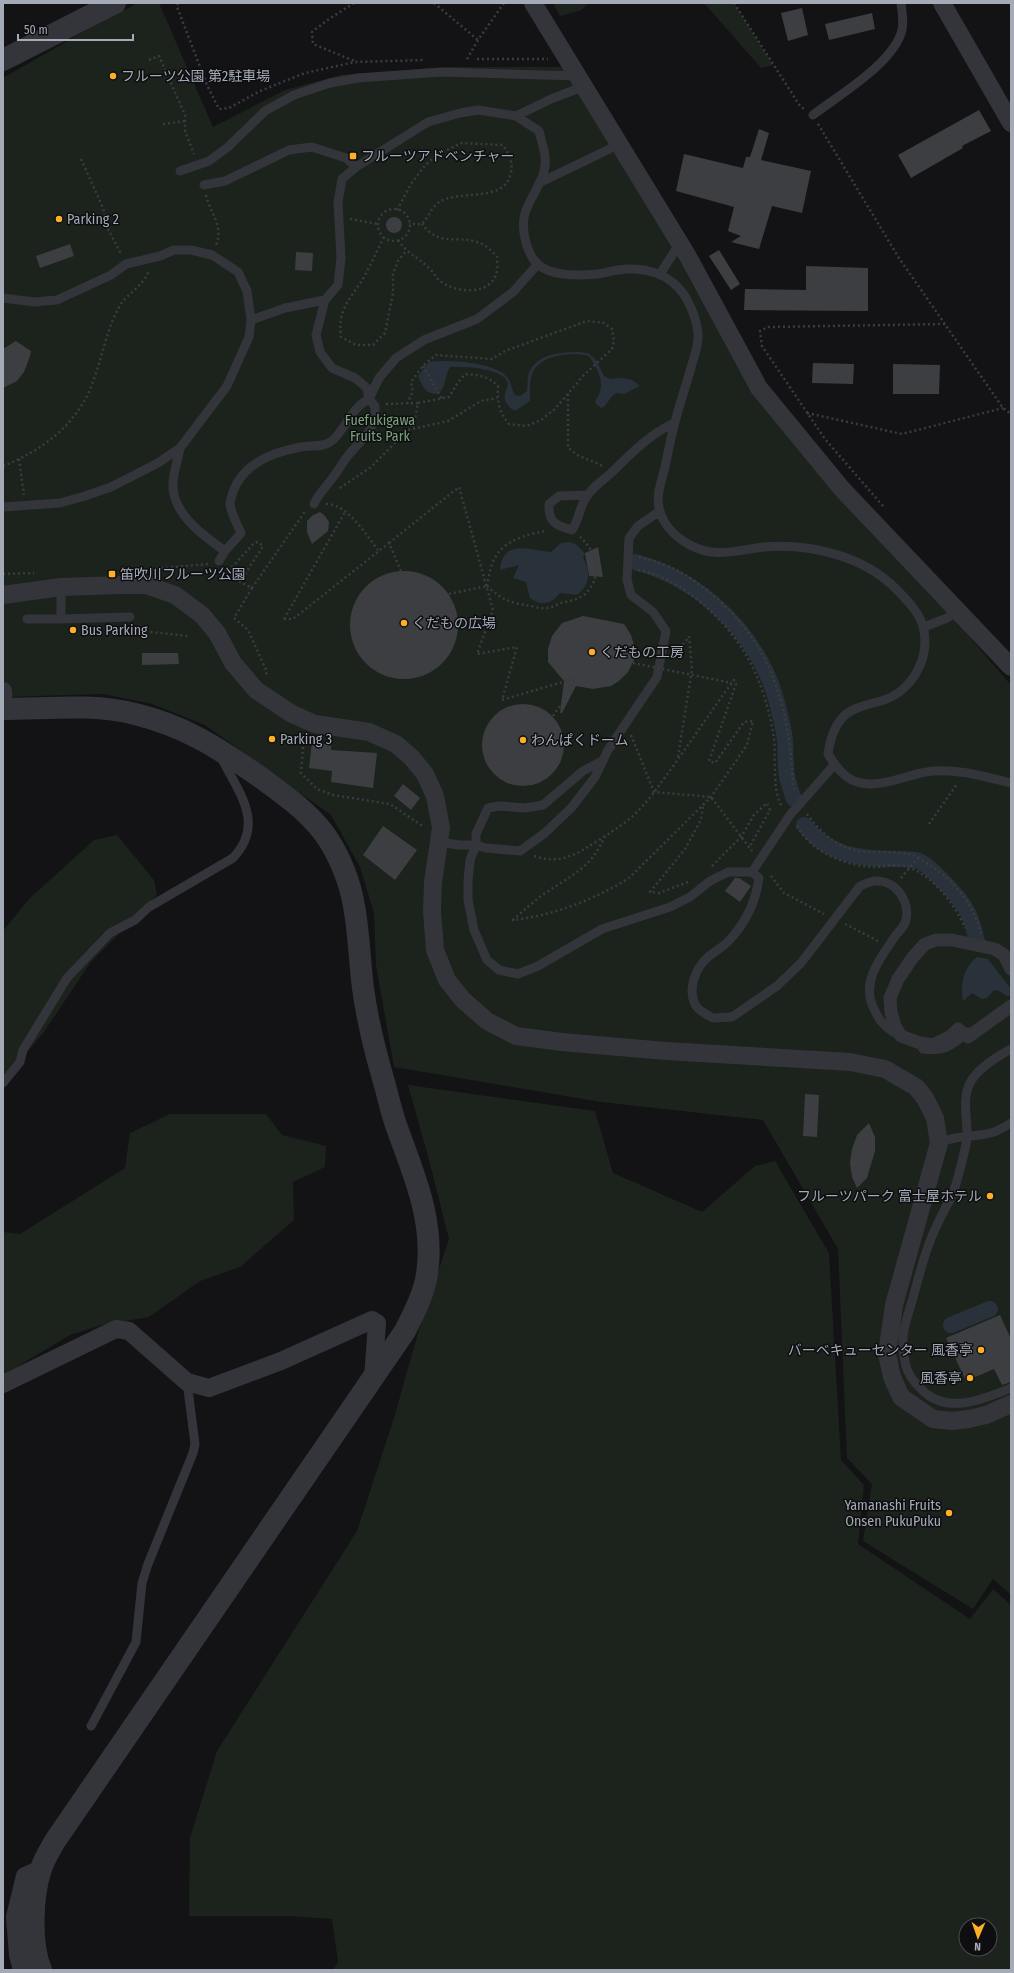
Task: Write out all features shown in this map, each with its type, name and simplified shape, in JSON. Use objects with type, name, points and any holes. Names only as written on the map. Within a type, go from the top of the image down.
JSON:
[{"type":"street","points":[[3,60],[115,3]]},
{"type":"street","points":[[533,3],[680,243],[760,388],[842,489],[1011,667]]},
{"type":"street","points":[[942,3],[1011,122]]},
{"type":"street","points":[[3,595],[61,587],[146,585],[175,595],[202,615],[217,633],[234,663],[256,690],[279,706],[292,714],[315,724],[369,732],[396,744],[412,758],[425,774],[435,796],[439,837],[433,882],[432,912],[435,950],[447,980],[463,1000],[487,1021],[516,1036],[562,1042],[666,1051],[850,1062],[885,1069],[916,1087],[925,1098],[935,1118],[939,1143],[894,1305],[887,1354],[892,1377],[901,1397],[933,1419],[952,1421],[969,1419],[986,1415],[1011,1404]]},
{"type":"street","points":[[3,703],[97,708],[134,713],[170,725],[216,747],[281,792],[311,819],[323,833],[338,858],[352,895],[364,990],[376,1055],[395,1123],[424,1205],[428,1242],[427,1274],[418,1306],[405,1331],[59,1834],[41,1869],[35,1897],[34,1934],[41,1970]]},
{"type":"street","points":[[1011,969],[1004,955],[995,950],[959,941],[936,940],[925,944],[913,957],[898,979],[890,998],[891,1014],[896,1033],[920,1043],[933,1045],[951,1036],[958,1028],[968,1037],[1011,1006]]},
{"type":"street","points":[[3,1384],[116,1329],[129,1331],[187,1382],[209,1388],[281,1361],[372,1320],[377,1323],[373,1379]]},
{"type":"street","points":[[22,1970],[18,1955],[15,1917],[25,1876],[41,1869]]},
{"type":"lane","points":[[812,115],[888,57],[898,42],[903,29],[901,3]]},
{"type":"lane","points":[[180,171],[197,166],[228,148],[265,111],[294,95],[330,83],[358,78],[442,72],[582,81]]},
{"type":"lane","points":[[516,116],[551,99],[582,81]]},
{"type":"lane","points":[[314,504],[318,494],[334,477],[351,452],[369,433],[375,418],[375,406],[369,399],[367,388],[355,378],[332,368],[320,352],[316,335],[325,300],[338,285],[341,258],[338,202],[342,179],[356,167],[428,122],[478,110],[516,116],[539,131],[545,154],[544,171],[524,217],[526,242],[530,255],[537,265],[552,271],[573,274],[598,274],[620,270],[655,272],[679,288],[694,312],[698,338],[685,392],[674,423],[659,487],[658,505],[663,521],[674,534],[691,546],[714,554],[765,547],[799,547],[817,550],[859,563],[875,572],[906,598],[924,627],[925,640],[923,657],[918,671],[906,686],[888,699],[870,704],[844,715],[835,728],[830,741],[828,754],[835,764],[848,778],[861,783],[877,784],[915,774],[934,771],[966,772],[1011,782]]},
{"type":"lane","points":[[539,183],[620,144]]},
{"type":"lane","points":[[204,185],[226,181],[288,150],[312,147],[346,158],[356,167]]},
{"type":"lane","points":[[660,274],[680,243]]},
{"type":"lane","points":[[3,298],[34,302],[57,300],[111,275],[126,264],[174,250],[191,250],[212,255],[238,272],[247,291],[251,320],[249,337],[227,386],[180,448],[158,463],[111,487],[60,503],[3,506]]},
{"type":"lane","points":[[220,561],[225,551],[240,533],[230,503],[235,486],[250,467],[269,455],[303,447],[320,446],[333,440],[346,422],[364,402],[369,399],[379,378],[396,358],[424,340],[476,319],[513,292],[537,265]]},
{"type":"lane","points":[[251,320],[285,308],[325,300]]},
{"type":"lane","points":[[588,495],[559,496],[550,504],[548,515],[553,522],[563,528],[572,530],[578,522],[584,500],[588,495],[596,484],[609,474],[644,441],[660,430],[674,423]]},
{"type":"lane","points":[[180,448],[173,489],[178,504],[200,534],[225,551]]},
{"type":"lane","points":[[439,837],[459,845],[476,845],[486,848],[520,850],[546,833],[572,807],[594,777],[602,761],[657,677],[666,631],[652,612],[631,595],[628,580],[628,568],[629,538],[638,526],[660,511]]},
{"type":"lane","points":[[61,587],[61,619]]},
{"type":"lane","points":[[924,627],[947,618],[958,611]]},
{"type":"lane","points":[[27,619],[130,618]]},
{"type":"lane","points":[[3,1083],[20,1062],[23,1050],[67,978],[110,933],[134,920],[149,908],[233,858],[240,850],[249,833],[249,817],[216,747]]},
{"type":"lane","points":[[602,761],[583,771],[543,805],[525,808],[499,806],[488,808],[476,834],[476,845],[470,860],[468,881],[468,900],[474,930],[487,960],[499,970],[518,974],[538,966],[602,929],[622,921],[643,917],[690,897],[710,881],[728,872],[752,872],[759,878],[757,892],[744,921],[733,937],[723,947],[707,958],[698,970],[694,980],[692,993],[696,1006],[713,1018],[732,1016],[776,986],[801,963],[860,886],[875,881],[884,882],[902,894],[908,913],[904,925],[873,971],[868,991],[870,1002],[881,1022],[896,1033]]},
{"type":"lane","points":[[752,872],[790,815],[835,764]]},
{"type":"lane","points":[[965,1034],[999,1007],[1011,1001]]},
{"type":"lane","points":[[1011,1048],[996,1057],[973,1079],[966,1097],[965,1120],[967,1136],[953,1193],[926,1252],[904,1330],[904,1353],[906,1367],[915,1383],[927,1395],[936,1400],[952,1404],[971,1402],[1011,1388]]},
{"type":"lane","points":[[939,1143],[951,1137],[995,1132],[1011,1123]]},
{"type":"lane","points":[[91,1726],[136,1642],[144,1577],[194,1453],[195,1444],[187,1382]]},
{"type":"path","points":[[178,3],[177,7],[207,86],[219,109],[229,108]]},
{"type":"path","points":[[354,3],[329,18],[312,32],[313,44],[358,62]]},
{"type":"path","points":[[434,3],[478,40]]},
{"type":"path","points":[[467,60],[478,40],[504,3]]},
{"type":"path","points":[[734,3],[800,106],[812,115],[899,258],[1003,408],[1011,414]]},
{"type":"path","points":[[149,60],[159,56],[185,116],[185,131],[197,166]]},
{"type":"path","points":[[163,124],[185,121]]},
{"type":"path","points":[[397,210],[411,184],[422,168],[435,156],[461,143],[502,145],[510,156],[513,168],[508,183],[499,190],[439,202],[431,210],[422,224]]},
{"type":"path","points":[[81,159],[103,208],[108,229],[116,244]]},
{"type":"path","points":[[204,185],[207,199],[215,215],[219,231],[218,241],[212,255]]},
{"type":"path","points":[[397,210],[406,215],[409,224],[407,234],[398,240],[388,240],[380,234],[378,224],[382,214],[386,211],[397,210]]},
{"type":"path","points":[[338,216],[378,224]]},
{"type":"path","points":[[409,224],[422,224]]},
{"type":"path","points":[[398,240],[406,251],[430,268],[440,281],[453,287],[469,291],[483,288],[493,280],[497,270],[497,257],[490,249],[477,242],[438,238],[429,233],[422,224]]},
{"type":"path","points":[[384,237],[362,279],[349,297],[340,325],[341,337],[356,345],[373,345],[385,334],[394,293],[393,274],[398,262],[406,251]]},
{"type":"path","points":[[3,466],[41,447],[57,435],[79,410],[95,377],[104,342],[120,306],[146,279],[149,270],[148,258]]},
{"type":"path","points":[[587,321],[604,323],[612,329],[614,341],[612,349],[584,374],[555,409],[541,420],[527,426],[509,424],[501,415],[497,398],[498,386],[490,378],[479,375],[465,374],[449,397],[407,404],[413,391],[412,382],[423,366],[436,355],[492,359],[505,351],[587,321]]},
{"type":"path","points":[[886,509],[825,439],[762,346],[760,331],[768,327],[945,324]]},
{"type":"path","points":[[423,366],[442,399]]},
{"type":"path","points":[[568,394],[568,447],[573,453],[598,464],[609,474]]},
{"type":"path","points":[[337,490],[371,467],[408,430],[448,421],[480,401],[497,398]]},
{"type":"path","points":[[412,429],[418,403]]},
{"type":"path","points":[[807,413],[902,434],[1003,408]]},
{"type":"path","points":[[19,459],[25,505]]},
{"type":"path","points":[[345,512],[284,619],[293,619],[378,550],[460,487],[493,610],[477,654],[517,647],[502,700],[576,678],[568,695],[553,716]]},
{"type":"path","points":[[262,680],[267,672],[248,630],[234,618],[252,588],[304,511]]},
{"type":"path","points":[[351,515],[378,550]]},
{"type":"path","points":[[487,586],[495,558],[511,542],[534,533],[563,528]]},
{"type":"path","points":[[487,586],[500,597],[509,602],[546,608],[574,600],[586,594],[596,578],[597,565],[592,550],[587,543],[572,530]]},
{"type":"path","points":[[220,561],[217,569],[225,575],[254,543],[258,542],[263,546],[240,582],[252,588]]},
{"type":"path","points":[[389,543],[401,571]]},
{"type":"path","points":[[629,554],[668,564],[692,579],[719,600],[742,623],[767,663],[776,683],[789,734],[793,787],[807,814],[819,829],[836,843],[855,851],[911,854],[938,869],[953,884],[972,908],[978,922],[983,947]]},
{"type":"path","points":[[628,568],[646,571],[688,592],[711,611],[746,654],[761,689],[772,730],[776,771],[775,790],[781,804],[790,815]]},
{"type":"path","points":[[155,569],[161,572]]},
{"type":"path","points":[[449,594],[487,586]]},
{"type":"path","points":[[130,618],[142,631],[188,636]]},
{"type":"path","points":[[677,760],[692,669],[689,636]]},
{"type":"path","points":[[633,663],[732,684]]},
{"type":"path","points":[[520,850],[541,859],[560,859],[578,854],[605,836],[619,828],[638,811],[654,792],[734,680],[736,684],[709,761],[715,763],[744,722],[753,721],[747,744],[711,797],[628,878],[614,887],[593,898],[527,918],[513,920],[544,894],[566,881],[595,857],[605,836]]},
{"type":"path","points":[[629,730],[654,792]]},
{"type":"path","points":[[303,747],[301,773],[317,789],[333,795],[390,804],[439,837]]},
{"type":"path","points":[[929,824],[936,812],[966,772]]},
{"type":"path","points":[[654,792],[711,797],[784,893],[835,918],[888,948]]},
{"type":"path","points":[[711,867],[741,837],[754,815],[767,803],[770,810],[749,848]]},
{"type":"path","points":[[690,881],[659,893],[650,892],[685,849],[702,820],[703,804]]},
{"type":"path","points":[[908,869],[918,858]]},
{"type":"green space","name":"Fuefukigawa Fruits Park","points":[[138,3],[159,3],[213,127],[285,90],[341,75],[449,67],[564,67],[653,212],[739,370],[1011,685],[1011,1595],[993,1579],[973,1609],[863,1541],[872,1484],[847,1458],[838,1249],[763,1120],[601,1102],[394,1067],[376,965],[374,913],[360,867],[331,815],[205,725],[152,704],[103,694],[3,697],[3,78],[90,28]]},
{"type":"green space","points":[[553,3],[589,3],[581,10],[560,16]]},
{"type":"green space","points":[[704,3],[734,3],[773,65],[761,68]]},
{"type":"green space","points":[[117,835],[154,880],[157,895],[90,963],[44,1032],[3,1081],[3,931],[29,899],[94,840]]},
{"type":"green space","points":[[408,1085],[595,1111],[613,1173],[702,1212],[755,1166],[775,1161],[829,1253],[841,1460],[864,1485],[858,1544],[970,1619],[993,1589],[1011,1605],[1011,1970],[333,1970],[338,1962],[332,1919],[289,1916],[189,1916],[190,1838],[217,1751],[357,1531],[394,1418],[418,1333],[449,1239]]},
{"type":"green space","points":[[170,1114],[266,1114],[282,1135],[326,1146],[325,1167],[293,1182],[294,1220],[240,1267],[200,1281],[149,1317],[102,1325],[70,1335],[3,1375],[3,1232],[20,1234],[125,1168],[130,1133]]},
{"type":"shaded area","points":[[579,352],[588,353],[596,360],[604,376],[610,379],[623,378],[632,380],[640,386],[624,394],[617,393],[612,396],[605,406],[601,408],[595,401],[601,390],[600,378],[596,367],[589,356],[567,354],[552,357],[545,360],[534,370],[532,373],[530,401],[515,411],[505,400],[508,385],[506,379],[493,372],[484,369],[450,367],[443,388],[438,394],[427,391],[423,387],[418,376],[429,362],[458,361],[481,365],[500,371],[506,376],[515,395],[520,396],[527,391],[528,376],[536,363],[556,354]]},
{"type":"shaded area","points":[[570,542],[575,544],[585,553],[583,557],[588,573],[585,587],[577,595],[560,593],[550,602],[538,603],[530,598],[526,582],[513,578],[519,565],[500,570],[502,560],[506,553],[512,550],[526,548],[551,552],[561,543]]},
{"type":"shaded area","points":[[977,957],[988,959],[1011,989],[1011,995],[1007,996],[994,990],[987,998],[982,999],[972,993],[963,1001],[962,983],[968,966]]},
{"type":"building","points":[[802,8],[808,35],[788,41],[781,13]]},
{"type":"building","points":[[872,13],[875,29],[829,40],[825,24]]},
{"type":"building","points":[[979,110],[991,131],[962,146],[963,148],[911,178],[898,155]]},
{"type":"building","points":[[759,129],[769,133],[761,160],[811,171],[802,213],[772,206],[759,249],[731,242],[741,236],[728,231],[734,207],[676,191],[684,154],[743,168],[746,157],[750,157]]},
{"type":"building","points":[[391,217],[397,217],[402,222],[400,231],[397,233],[391,233],[386,228],[386,222]]},
{"type":"building","points":[[70,244],[74,256],[40,268],[36,256]]},
{"type":"building","points":[[719,250],[740,284],[731,290],[709,256]]},
{"type":"building","points":[[296,252],[313,253],[312,271],[295,270]]},
{"type":"building","points":[[806,266],[868,268],[868,311],[744,310],[745,289],[806,290]]},
{"type":"building","points":[[16,341],[31,351],[30,356],[24,372],[17,381],[3,388],[3,349]]},
{"type":"building","points":[[813,363],[854,364],[853,384],[812,383]]},
{"type":"building","points":[[893,364],[940,365],[939,394],[893,394]]},
{"type":"building","points":[[320,512],[329,522],[328,531],[312,544],[307,532],[307,521],[313,515]]},
{"type":"building","points":[[598,547],[603,577],[589,576],[585,553]]},
{"type":"building","name":"くだもの広場","points":[[404,571],[425,575],[442,587],[454,604],[458,625],[454,646],[442,663],[425,675],[404,679],[383,675],[366,663],[354,646],[350,625],[354,604],[366,587],[383,575]]},
{"type":"building","name":"くだもの工房","points":[[583,616],[624,624],[631,635],[637,654],[628,672],[619,681],[611,686],[593,689],[576,686],[562,713],[560,713],[564,681],[548,662],[548,649],[552,636],[562,623]]},
{"type":"building","points":[[142,653],[178,653],[179,664],[142,665]]},
{"type":"building","name":"わんぱくドーム","points":[[523,704],[539,707],[552,716],[561,729],[564,745],[561,761],[552,774],[539,783],[523,786],[507,783],[494,774],[485,761],[482,745],[485,729],[494,716],[507,707]]},
{"type":"building","points":[[312,742],[331,745],[331,750],[377,753],[373,788],[331,782],[332,771],[309,768]]},
{"type":"building","points":[[403,784],[420,798],[411,810],[394,796]]},
{"type":"building","points":[[383,826],[417,850],[395,880],[363,855]]},
{"type":"building","points":[[735,878],[739,878],[751,886],[740,902],[725,891]]},
{"type":"building","points":[[805,1094],[819,1095],[817,1137],[803,1136]]},
{"type":"building","points":[[869,1123],[875,1137],[875,1151],[867,1178],[857,1188],[852,1177],[850,1163],[852,1149],[857,1135]]},
{"type":"building","name":"バーベキューセンター 風香亭","points":[[1000,1315],[1011,1339],[1011,1382],[1002,1385],[994,1369],[966,1381],[946,1338]]},
{"type":"waterway","points":[[635,562],[656,569],[695,589],[729,618],[756,653],[766,672],[777,702],[785,737],[788,783],[794,799]]},
{"type":"waterway","points":[[804,825],[823,843],[844,853],[854,856],[913,860],[924,864],[945,883],[963,904],[970,917],[977,941]]},
{"type":"waterway","points":[[951,1325],[990,1309]]},
{"type":"place","name":"フルーツ公園 第2駐車場","points":[[113,76]]},
{"type":"place","name":"フルーツアドベンチャー","points":[[353,156]]},
{"type":"place","name":"Parking 2","points":[[59,219]]},
{"type":"place","name":"笛吹川フルーツ公園","points":[[112,574]]},
{"type":"place","name":"くだもの広場","points":[[404,623]]},
{"type":"place","name":"Bus Parking","points":[[73,630]]},
{"type":"place","name":"くだもの工房","points":[[592,652]]},
{"type":"place","name":"Parking 3","points":[[272,739]]},
{"type":"place","name":"わんぱくドーム","points":[[523,740]]},
{"type":"place","name":"フルーツパーク 富士屋ホテル","points":[[990,1196]]},
{"type":"place","name":"バーベキューセンター 風香亭","points":[[981,1350]]},
{"type":"place","name":"風香亭","points":[[970,1378]]},
{"type":"place","name":"Yamanashi Fruits Onsen PukuPuku","points":[[949,1513]]}]
